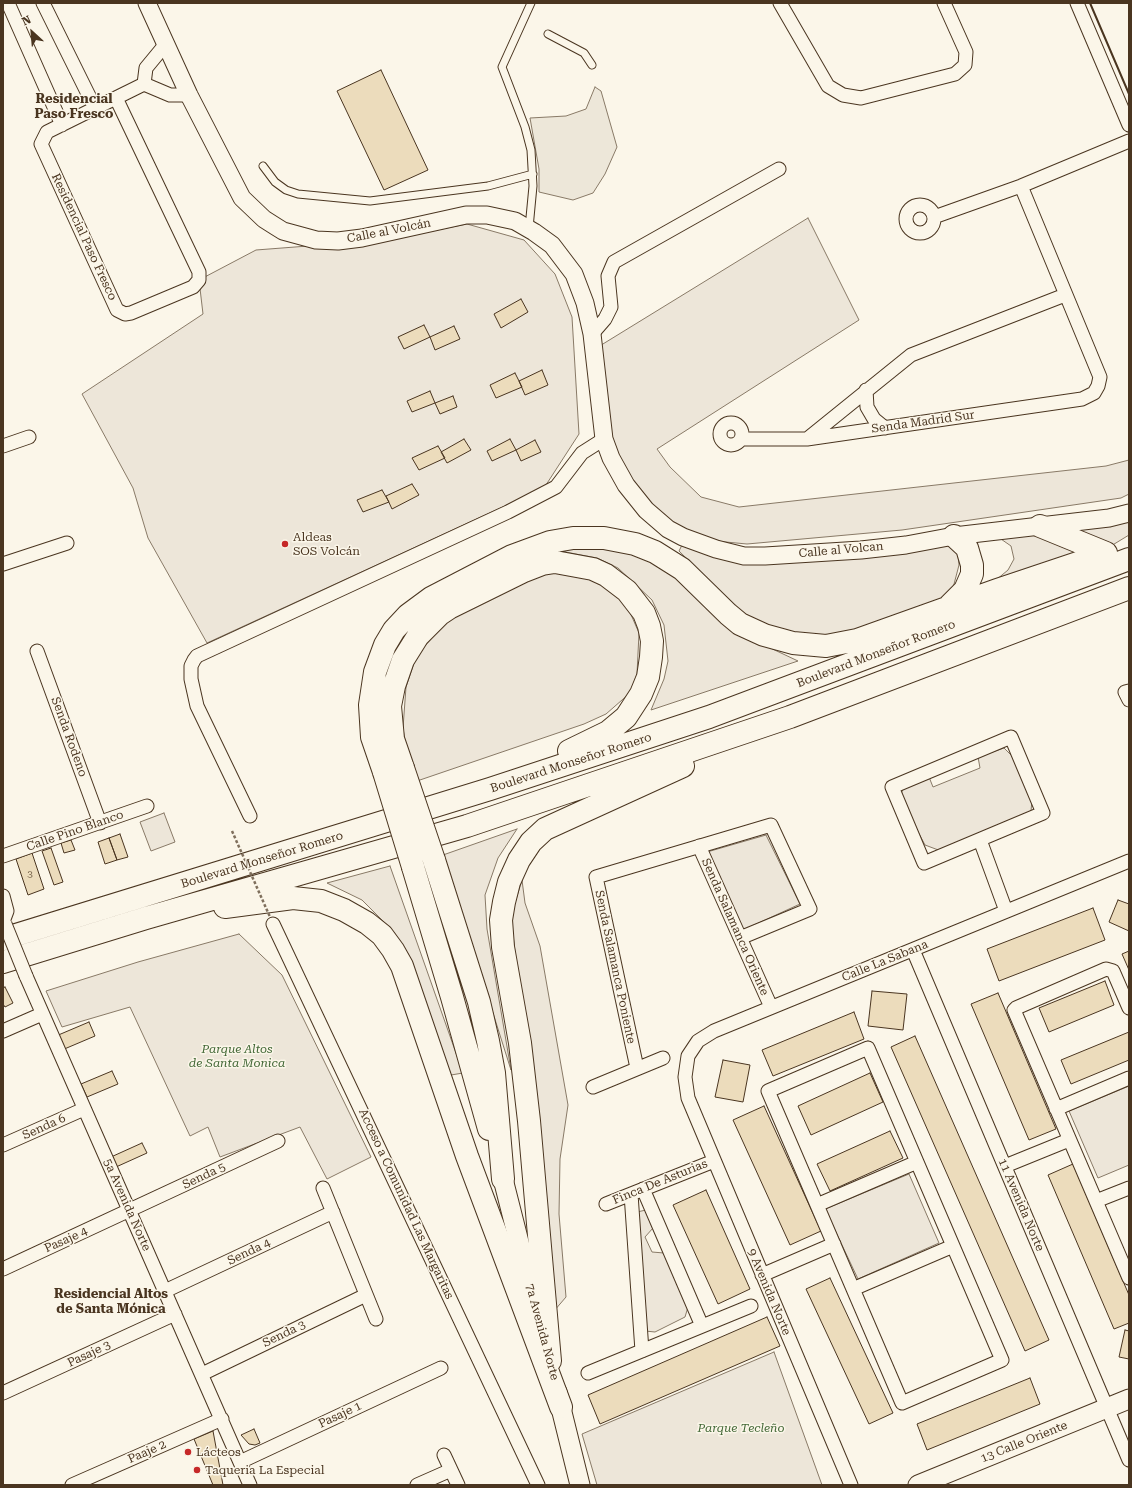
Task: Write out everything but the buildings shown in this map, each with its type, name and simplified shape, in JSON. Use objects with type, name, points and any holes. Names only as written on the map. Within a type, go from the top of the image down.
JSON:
[{"type":"highway","points":[[1040,526],[1071,530],[1106,553]]},
{"type":"highway","points":[[948,607],[965,590],[972,574],[972,565],[967,548],[954,536]]},
{"type":"highway","points":[[503,1179],[494,1073],[479,1002],[434,860],[393,770],[372,737],[370,705],[375,672],[385,645],[394,630],[408,615],[431,598],[512,556],[550,542],[573,538],[604,538],[635,544],[655,552],[682,569],[740,624],[764,635],[793,643],[826,646],[857,640],[948,607],[1106,553],[1129,547]]},
{"type":"highway","name":"Boulevard Monseñor Romero","points":[[4,925],[490,789],[709,717],[1129,559]]},
{"type":"highway","points":[[490,789],[608,732],[626,717],[641,694],[648,677],[651,657],[652,641],[649,626],[636,601],[627,591],[606,575],[593,569],[564,563],[542,564],[517,574],[440,614],[418,636],[403,660],[394,686],[390,706],[393,739],[393,770],[413,867],[452,997],[503,1179]]},
{"type":"highway","name":"Boulevard Monseñor Romero","points":[[3,962],[146,918],[467,826],[790,717],[1129,588]]},
{"type":"highway","points":[[550,1361],[522,1058],[502,947],[501,920],[510,882],[519,860],[531,842],[545,829],[790,717]]},
{"type":"highway","points":[[146,918],[278,899],[308,898],[333,905],[344,910],[368,923],[382,935],[402,966],[467,1156],[561,1407]]},
{"type":"main road","name":"7a Avenida Norte","points":[[503,1179],[580,1485]]},
{"type":"main road","name":"13 Calle Oriente","points":[[918,1485],[1129,1399]]},
{"type":"street","points":[[8,3],[62,125]]},
{"type":"street","points":[[43,3],[95,108]]},
{"type":"street","name":"Calle al Volcán","points":[[147,3],[189,95],[242,198],[264,218],[284,231],[316,240],[350,240],[471,214],[504,218],[529,228],[552,245],[571,270],[580,287],[592,334],[604,440]]},
{"type":"street","points":[[780,3],[828,86],[843,95],[861,98],[955,74],[966,65],[966,52],[944,3]]},
{"type":"street","points":[[1077,3],[1129,125]]},
{"type":"street","points":[[165,45],[146,68],[144,84],[170,95],[189,95]]},
{"type":"street","name":"Residencial Paso Fresco","points":[[116,98],[199,272],[199,280],[194,287],[131,313],[125,314],[118,310],[41,144],[47,132],[144,84]]},
{"type":"street","points":[[934,217],[1021,186],[1129,141]]},
{"type":"street","points":[[592,334],[605,319],[611,307],[608,276],[614,262],[780,169]]},
{"type":"street","points":[[807,439],[911,355],[1065,295],[1021,186]]},
{"type":"street","name":"Senda Madrid Sur","points":[[741,439],[807,439],[1082,400],[1094,393],[1098,386],[1100,377],[1065,295]]},
{"type":"street","points":[[866,390],[867,407],[874,419],[885,428]]},
{"type":"street","points":[[3,446],[29,437]]},
{"type":"street","points":[[250,816],[197,706],[191,666],[197,656],[494,519],[556,487],[582,453],[604,440]]},
{"type":"street","name":"Calle al Volcan","points":[[604,440],[619,474],[646,510],[673,532],[716,549],[744,556],[861,550],[954,536],[1040,526]]},
{"type":"street","points":[[1109,518],[1129,506]]},
{"type":"street","points":[[1071,530],[1129,513]]},
{"type":"street","points":[[3,564],[67,543]]},
{"type":"street","name":"Senda Rodeno","points":[[37,651],[100,823]]},
{"type":"street","points":[[1129,691],[1125,692],[1129,700]]},
{"type":"street","points":[[1011,737],[1043,813],[980,840],[924,863],[892,787],[1011,737]]},
{"type":"street","name":"Calle Pino Blanco","points":[[3,856],[147,806]]},
{"type":"street","points":[[698,846],[771,824],[810,909],[740,938]]},
{"type":"street","points":[[980,840],[1006,912]]},
{"type":"street","name":"Senda Salamanca Oriente","points":[[698,846],[771,1007]]},
{"type":"street","name":"Senda Salamanca Poniente","points":[[637,1068],[596,877],[698,846]]},
{"type":"street","name":"Calle La Sabana","points":[[688,1098],[685,1077],[688,1056],[698,1041],[714,1031],[1129,861]]},
{"type":"street","name":"5a Avenida Norte","points":[[3,896],[7,911],[4,925],[250,1485]]},
{"type":"street","name":"Acceso a Comunidad Las Margaritas","points":[[272,920],[538,1485]]},
{"type":"street","name":"11 Avenida Norte","points":[[914,950],[1129,1460]]},
{"type":"street","points":[[1129,1008],[1113,971],[1106,969],[1014,1009],[1015,1015],[1129,1278]]},
{"type":"street","points":[[3,1031],[42,1014]]},
{"type":"street","points":[[868,1048],[1002,1360],[902,1403],[817,1204],[768,1091],[868,1048]]},
{"type":"street","points":[[593,1087],[663,1058]]},
{"type":"street","points":[[1056,1109],[1129,1078]]},
{"type":"street","name":"9 Avenida Norte","points":[[688,1098],[851,1485]]},
{"type":"street","name":"Senda 6","points":[[3,1145],[84,1109]]},
{"type":"street","points":[[1005,1166],[1069,1140]]},
{"type":"street","name":"Senda 5","points":[[130,1212],[278,1141]]},
{"type":"street","name":"Finca De Asturias","points":[[606,1204],[714,1161]]},
{"type":"street","points":[[817,1204],[917,1162]]},
{"type":"street","points":[[323,1188],[376,1319]]},
{"type":"street","points":[[1096,1201],[1129,1188]]},
{"type":"street","points":[[637,1192],[702,1326]]},
{"type":"street","points":[[637,1192],[642,1351]]},
{"type":"street","name":"Pasaje 4","points":[[3,1269],[130,1212]]},
{"type":"street","name":"Senda 4","points":[[165,1291],[332,1212]]},
{"type":"street","points":[[762,1275],[834,1244]]},
{"type":"street","points":[[853,1289],[953,1246]]},
{"type":"street","name":"Senda 3","points":[[202,1374],[366,1295]]},
{"type":"street","points":[[588,1373],[751,1306]]},
{"type":"street","name":"Pasaje 3","points":[[3,1393],[175,1314]]},
{"type":"street","name":"Pasaje 1","points":[[240,1462],[441,1368]]},
{"type":"street","name":"Paaje 2","points":[[72,1485],[222,1419]]},
{"type":"street","points":[[444,1455],[458,1485]]},
{"type":"street","points":[[417,1485],[451,1470]]},
{"type":"lane","points":[[529,228],[533,174],[531,150],[525,127],[502,67],[531,3]]},
{"type":"lane","points":[[548,34],[584,53],[592,65]]},
{"type":"lane","points":[[263,166],[275,182],[286,190],[298,194],[370,201],[488,186],[533,174]]},
{"type":"path","points":[[232,831],[272,920]]},
{"type":"green space","points":[[808,218],[859,320],[657,449],[670,467],[701,497],[739,507],[1106,466],[1129,460],[1129,494],[1121,498],[902,530],[747,544],[715,541],[679,529],[649,505],[621,468],[609,430],[598,347]]},
{"type":"green space","points":[[467,224],[524,240],[555,274],[572,317],[579,434],[544,488],[207,643],[148,538],[133,488],[82,394],[203,314],[199,280],[256,250],[386,240]]},
{"type":"green space","points":[[1129,515],[1129,535],[1106,549],[1069,528]]},
{"type":"green space","points":[[1040,527],[1100,553],[990,585],[1008,570],[1014,559],[1011,546],[998,537]]},
{"type":"green space","points":[[950,541],[958,555],[959,565],[953,588],[946,596],[929,607],[840,635],[803,635],[774,629],[741,612],[679,551],[682,545],[709,554]]},
{"type":"green space","points":[[602,544],[643,556],[676,572],[764,645],[798,661],[651,710],[664,679],[668,661],[664,625],[652,600],[618,568],[597,558],[560,551]]},
{"type":"green space","points":[[541,571],[595,577],[613,592],[629,610],[639,633],[637,674],[630,693],[606,714],[584,724],[417,781],[406,748],[403,728],[406,687],[414,663],[423,648],[448,620]]},
{"type":"green space","points":[[1004,748],[1012,756],[1032,800],[1031,811],[941,851],[925,845],[900,798],[904,785],[929,777],[933,787],[980,768],[978,757]]},
{"type":"green space","points":[[164,813],[175,842],[151,851],[140,822]]},
{"type":"green space","points":[[517,829],[498,858],[485,895],[487,929],[511,1070],[443,855]]},
{"type":"green space","points":[[766,835],[800,904],[741,931],[707,852]]},
{"type":"green space","points":[[390,866],[463,1073],[451,1075],[414,977],[408,954],[393,931],[362,900],[327,883]]},
{"type":"green space","points":[[522,880],[525,903],[540,946],[568,1105],[560,1159],[559,1214],[566,1297],[554,1311],[511,916]]},
{"type":"green space","name":"Parque Altos de Santa Monica","points":[[239,934],[282,975],[371,1157],[327,1179],[300,1127],[220,1157],[208,1127],[190,1136],[130,1007],[62,1027],[46,991],[138,962]]},
{"type":"green space","points":[[1129,1086],[1129,1165],[1098,1178],[1069,1111]]},
{"type":"green space","points":[[909,1174],[939,1243],[858,1279],[825,1209]]},
{"type":"green space","points":[[646,1210],[653,1228],[645,1237],[652,1252],[664,1253],[688,1307],[685,1317],[655,1332],[645,1331],[637,1212]]},
{"type":"green space","name":"Parque Tecleño","points":[[774,1352],[822,1485],[597,1485],[582,1434]]},
{"type":"shaded area","points":[[595,87],[601,91],[617,147],[605,174],[593,193],[573,200],[539,192],[539,169],[530,118],[566,116],[586,109]]},
{"type":"wall","points":[[1090,3],[1129,94]]},
{"type":"place","name":"Aldeas SOS Volcán","points":[[285,544]]},
{"type":"place","name":"Lácteos","points":[[188,1452]]},
{"type":"place","name":"Taqueria La Especial","points":[[197,1470]]},
{"type":"district","name":"Residencial Paso Fresco","points":[[74,106]]},
{"type":"district","name":"Residencial Altos de Santa Mónica","points":[[111,1302]]}]
